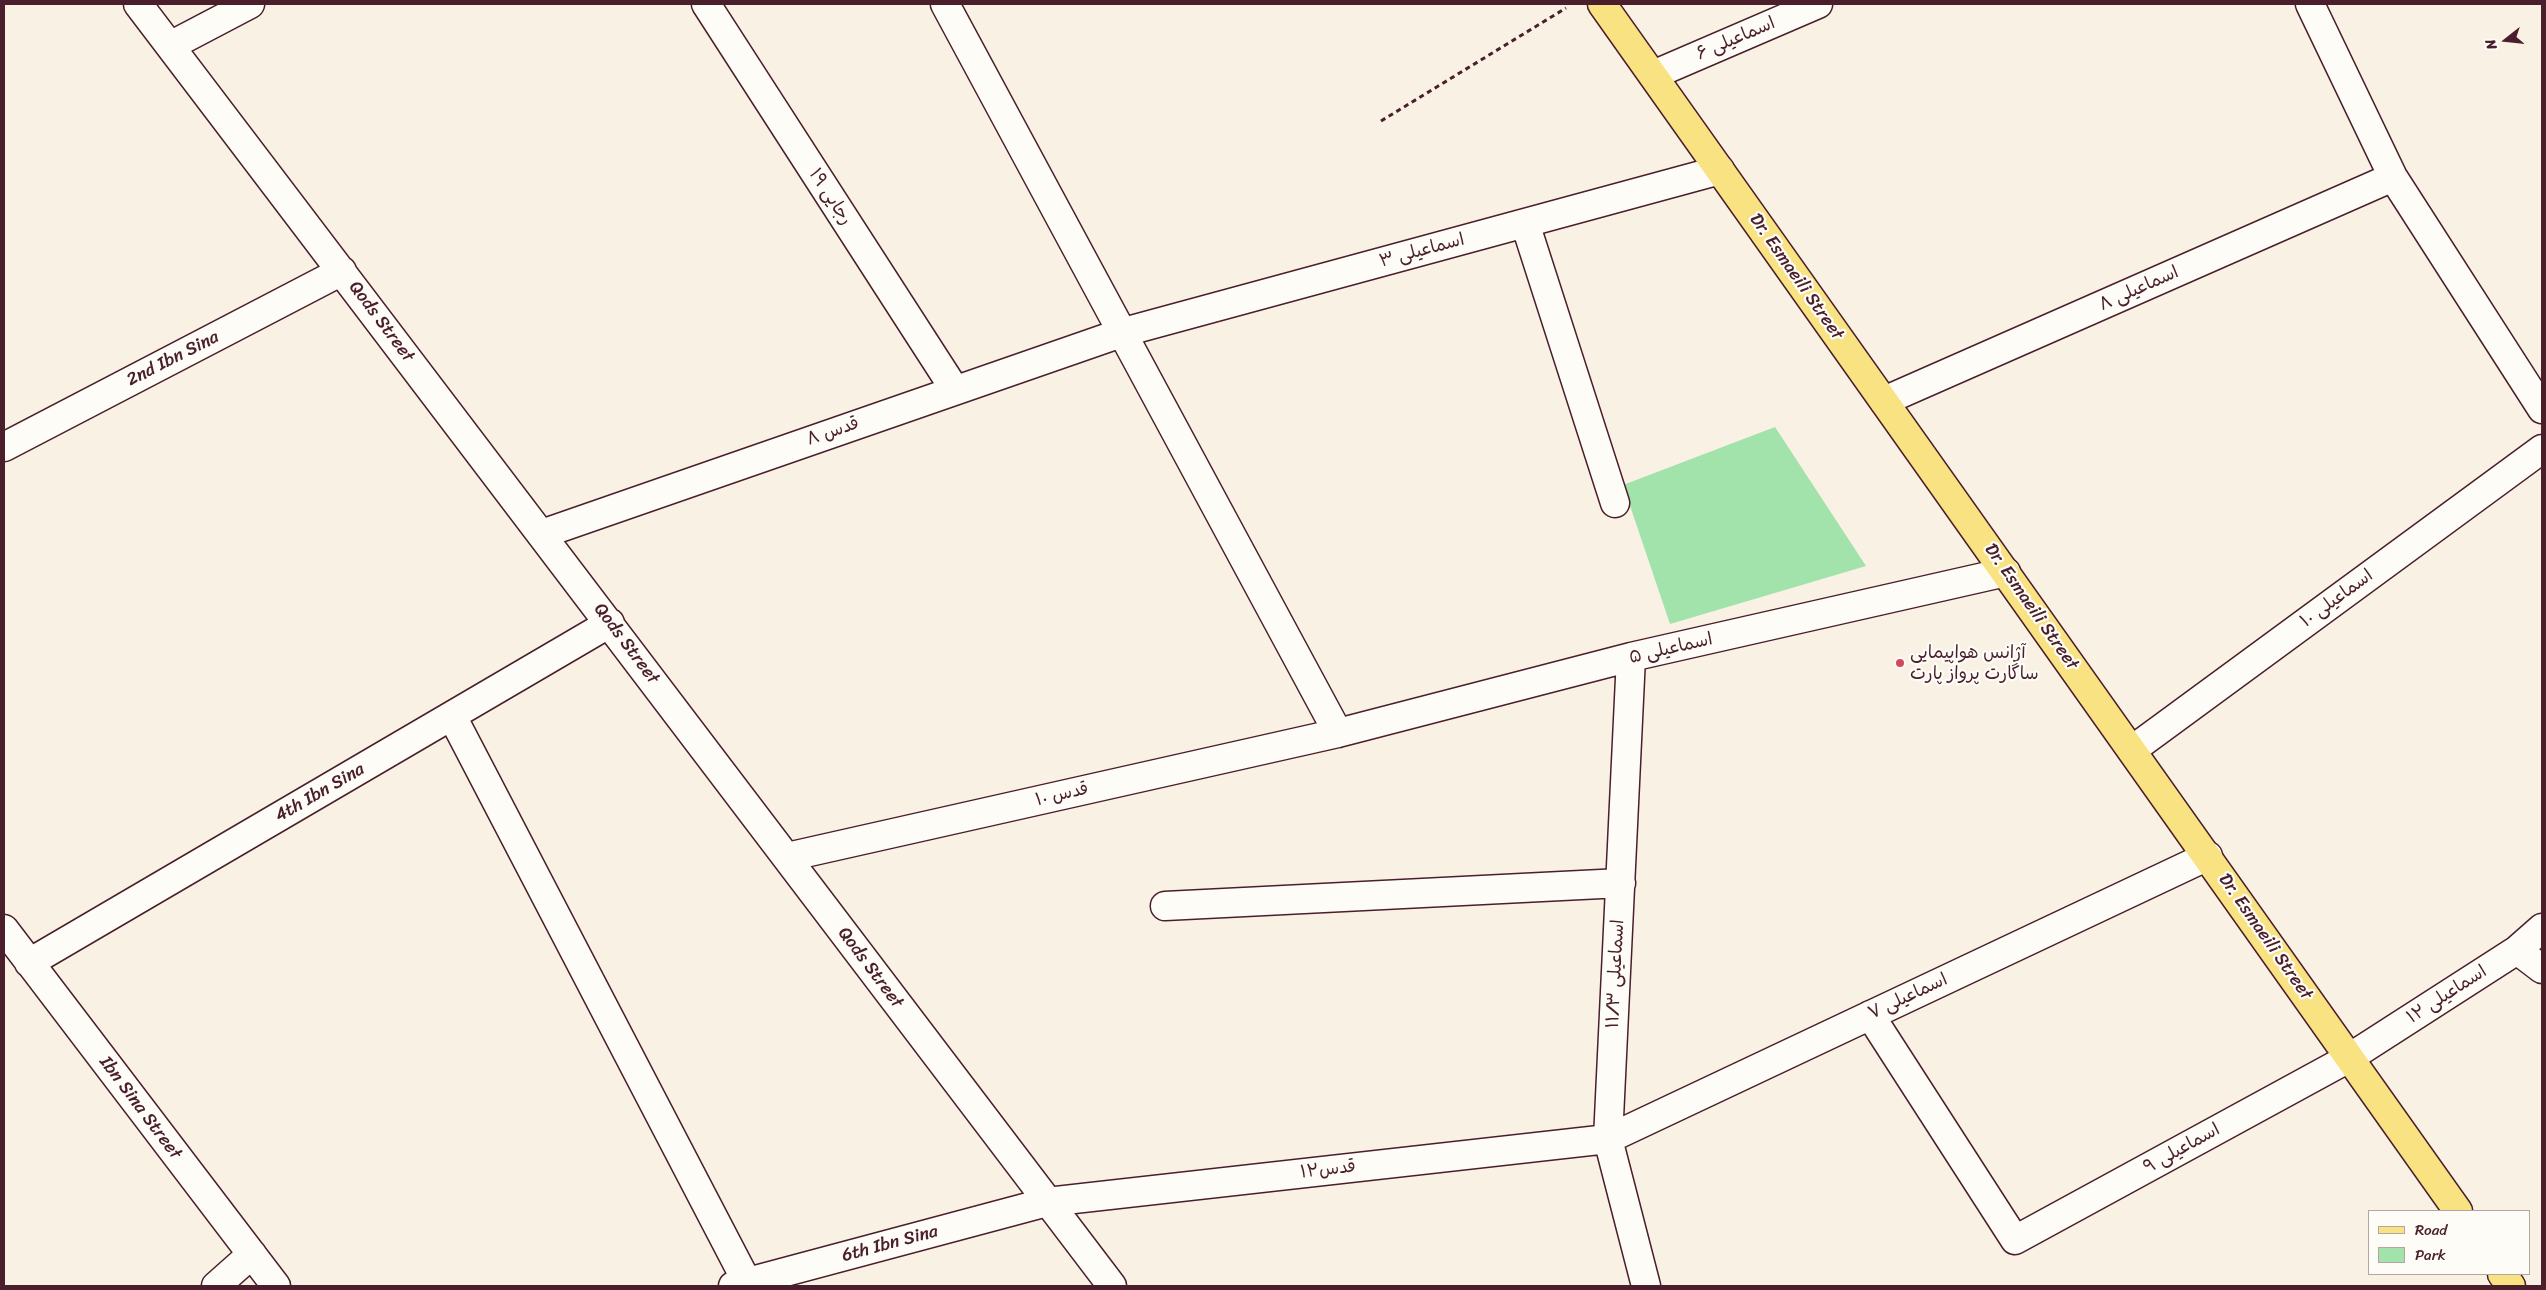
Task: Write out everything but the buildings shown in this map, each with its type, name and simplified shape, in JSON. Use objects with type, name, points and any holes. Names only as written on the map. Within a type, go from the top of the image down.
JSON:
[{"type":"main road","name":"Dr. Esmaeili Street","points":[[1602,4],[2457,1210]]},
{"type":"main road","points":[[2503,1275],[2511,1286]]},
{"type":"street","name":"Qods Street","points":[[138,4],[1112,1286]]},
{"type":"street","points":[[170,46],[250,4]]},
{"type":"street","name":"رجایی ۱۹","points":[[706,4],[955,390]]},
{"type":"street","points":[[945,4],[1124,332],[1338,733]]},
{"type":"street","name":"اسماعیلی ۶","points":[[1653,75],[1818,4]]},
{"type":"street","points":[[2310,4],[2394,177],[2542,409]]},
{"type":"street","name":"اسماعیلی ۳","points":[[1124,332],[1720,170]]},
{"type":"street","name":"اسماعیلی ۸","points":[[1884,401],[2394,177]]},
{"type":"street","points":[[1525,223],[1615,503]]},
{"type":"street","name":"2nd Ibn Sina","points":[[4,447],[342,271]]},
{"type":"street","name":"قدس ۸","points":[[542,534],[1124,332]]},
{"type":"street","name":"اسماعیلی ۱۰","points":[[2132,750],[2542,449]]},
{"type":"street","name":"اسماعیلی ۵","points":[[1338,733],[1632,657],[2006,572]]},
{"type":"street","name":"4th Ibn Sina","points":[[30,963],[610,623]]},
{"type":"street","name":"اسماعیلی ۱۱/۳","points":[[1632,657],[1608,1139],[1646,1286]]},
{"type":"street","points":[[452,716],[743,1285]]},
{"type":"street","name":"قدس ۱۰","points":[[787,858],[1338,733]]},
{"type":"street","name":"اسماعیلی ۷","points":[[1608,1139],[2208,856]]},
{"type":"street","points":[[1165,906],[1621,883]]},
{"type":"street","name":"اسماعیلی ۱۲","points":[[2349,1058],[2517,950],[2542,928]]},
{"type":"street","name":"Ibn Sina Street","points":[[4,929],[276,1286]]},
{"type":"street","points":[[2517,950],[2542,968]]},
{"type":"street","name":"اسماعیلی ۹","points":[[1870,1015],[2015,1240],[2349,1058]]},
{"type":"street","name":"قدس۱۲","points":[[1047,1202],[1608,1139]]},
{"type":"street","name":"6th Ibn Sina","points":[[743,1285],[1047,1202]]},
{"type":"street","points":[[216,1286],[252,1254]]},
{"type":"path","points":[[1381,121],[1572,4]]},
{"type":"green space","points":[[1775,427],[1866,566],[1670,624],[1623,485]]},
{"type":"place","name":"آژانس هواپیمایی ساگارت پرواز پارت","points":[[1900,663]]}]
